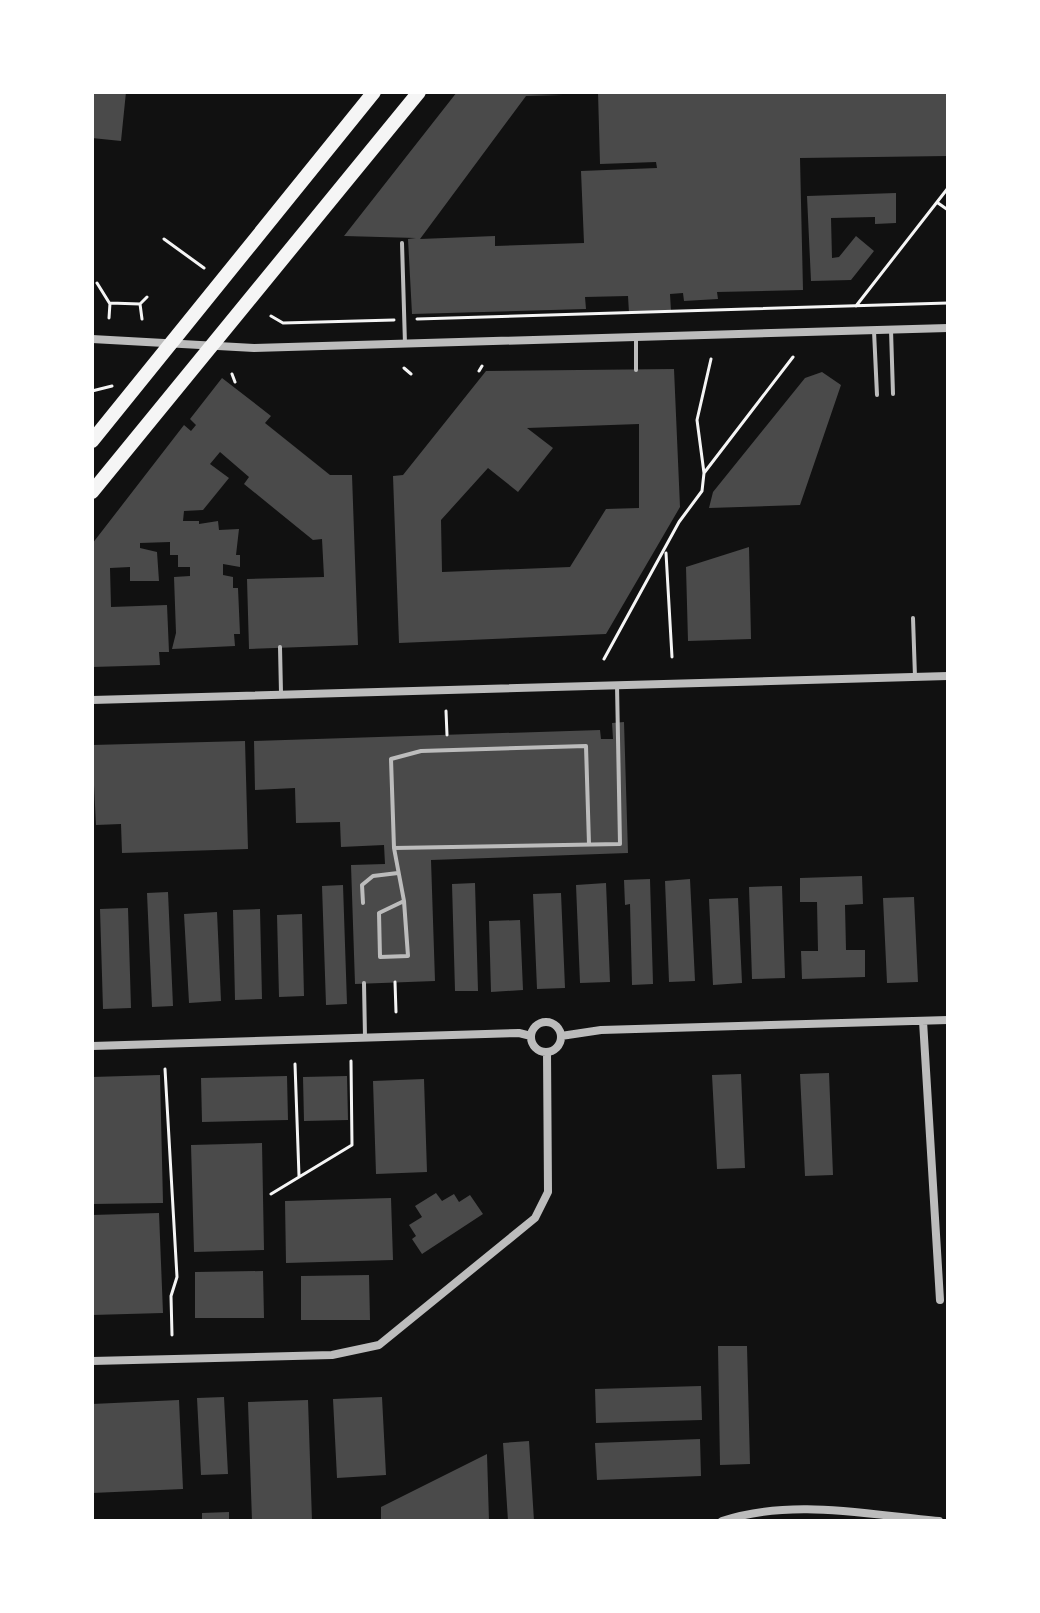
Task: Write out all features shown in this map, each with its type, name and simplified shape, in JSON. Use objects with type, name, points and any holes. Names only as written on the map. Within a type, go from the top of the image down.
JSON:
[{"type":"highway","points":[[92,441],[374,92]]},
{"type":"highway","points":[[92,492],[419,92]]},
{"type":"street","points":[[92,339],[210,347],[948,328]]},
{"type":"street","points":[[92,700],[948,676]]},
{"type":"street","points":[[561,1036],[601,1030],[948,1020]]},
{"type":"street","points":[[923,1021],[940,1300]]},
{"type":"street","points":[[544,1022],[558,1027],[561,1036],[556,1049],[547,1052],[533,1046],[531,1036],[535,1026],[544,1022]]},
{"type":"street","points":[[92,1046],[519,1033],[531,1036]]},
{"type":"street","points":[[92,1361],[322,1355],[379,1345],[535,1218],[548,1192],[547,1052]]},
{"type":"street","points":[[722,1521],[769,1509],[939,1521]]},
{"type":"street","points":[[802,1521],[803,1509]]},
{"type":"lane","points":[[402,243],[405,344]]},
{"type":"lane","points":[[891,330],[893,394]]},
{"type":"lane","points":[[874,331],[877,395]]},
{"type":"lane","points":[[636,337],[636,370]]},
{"type":"lane","points":[[913,618],[915,677]]},
{"type":"lane","points":[[280,647],[281,694]]},
{"type":"lane","points":[[394,848],[620,844],[617,683]]},
{"type":"lane","points":[[404,901],[379,913],[380,957],[408,956],[404,901],[394,848],[391,759],[421,751],[586,746],[589,844]]},
{"type":"lane","points":[[363,903],[362,885],[373,876],[398,873]]},
{"type":"lane","points":[[364,983],[365,1037]]},
{"type":"path","points":[[856,306],[948,188]]},
{"type":"path","points":[[937,202],[948,210]]},
{"type":"path","points":[[164,239],[204,268]]},
{"type":"path","points":[[97,283],[110,304],[109,318]]},
{"type":"path","points":[[110,304],[140,304],[147,297]]},
{"type":"path","points":[[271,316],[283,323],[948,303]]},
{"type":"path","points":[[140,304],[142,319]]},
{"type":"path","points":[[704,473],[793,357]]},
{"type":"path","points":[[604,659],[679,522],[702,491],[704,473],[697,420],[711,359]]},
{"type":"path","points":[[479,371],[482,366]]},
{"type":"path","points":[[404,368],[411,374]]},
{"type":"path","points":[[232,374],[235,382]]},
{"type":"path","points":[[92,391],[112,386]]},
{"type":"path","points":[[666,550],[672,657]]},
{"type":"path","points":[[446,711],[447,735]]},
{"type":"path","points":[[395,982],[396,1012]]},
{"type":"path","points":[[271,1194],[352,1145],[351,1061]]},
{"type":"path","points":[[295,1064],[299,1177]]},
{"type":"path","points":[[165,1069],[177,1277],[171,1296],[172,1335]]},
{"type":"building","points":[[92,92],[126,92],[121,141],[92,138]]},
{"type":"building","points":[[457,92],[563,95],[526,96],[420,239],[495,236],[495,246],[584,243],[581,171],[657,168],[656,162],[600,164],[598,92],[948,92],[948,156],[800,158],[803,290],[717,292],[718,299],[684,301],[683,293],[670,294],[671,311],[629,313],[628,296],[585,297],[586,309],[412,314],[408,239],[416,238],[344,236]]},
{"type":"building","points":[[896,193],[896,223],[875,224],[875,217],[831,218],[832,258],[839,257],[856,236],[874,251],[851,280],[811,281],[807,196]]},
{"type":"building","points":[[674,369],[680,507],[606,634],[399,643],[393,476],[403,475],[486,371]],"holes":[[[639,424],[639,508],[606,509],[570,567],[442,572],[441,520],[488,468],[518,492],[553,448],[527,428]]]},
{"type":"building","points":[[822,372],[841,385],[800,505],[709,508],[713,492],[805,378]]},
{"type":"building","points":[[222,378],[271,416],[265,423],[330,475],[352,475],[358,645],[249,649],[247,579],[324,577],[322,539],[313,540],[244,484],[249,477],[220,452],[210,464],[229,478],[203,510],[184,511],[183,521],[199,521],[199,524],[218,521],[219,530],[239,529],[236,555],[240,555],[240,567],[223,564],[223,575],[233,577],[233,588],[238,588],[240,634],[234,634],[235,646],[172,649],[176,633],[174,577],[190,576],[190,567],[178,567],[178,555],[170,555],[170,542],[140,543],[140,548],[157,552],[159,581],[130,581],[130,567],[110,568],[111,607],[167,605],[169,652],[159,652],[160,665],[92,667],[92,544],[184,425],[191,431],[196,425],[190,419]]},
{"type":"building","points":[[749,547],[751,639],[688,641],[686,567]]},
{"type":"building","points":[[624,722],[628,853],[431,860],[435,981],[355,984],[351,865],[385,864],[384,845],[341,847],[340,822],[296,823],[295,788],[255,790],[254,741],[600,730],[601,739],[613,739],[612,723]]},
{"type":"building","points":[[245,741],[248,849],[122,853],[121,824],[96,825],[92,745]]},
{"type":"building","points":[[862,876],[863,904],[845,905],[846,950],[865,950],[865,977],[802,979],[801,951],[818,951],[817,902],[800,902],[800,878]]},
{"type":"building","points":[[650,879],[653,984],[632,985],[630,904],[625,905],[624,880]]},
{"type":"building","points":[[690,879],[695,981],[669,982],[665,881]]},
{"type":"building","points":[[475,883],[478,991],[455,991],[452,884]]},
{"type":"building","points":[[606,883],[610,982],[580,983],[576,885]]},
{"type":"building","points":[[343,885],[347,1004],[326,1005],[322,886]]},
{"type":"building","points":[[782,886],[785,978],[752,979],[749,887]]},
{"type":"building","points":[[168,892],[173,1006],[152,1007],[147,893]]},
{"type":"building","points":[[561,893],[565,988],[537,989],[533,894]]},
{"type":"building","points":[[914,897],[918,982],[887,983],[883,898]]},
{"type":"building","points":[[738,898],[742,983],[713,985],[709,899]]},
{"type":"building","points":[[128,908],[131,1008],[103,1009],[100,909]]},
{"type":"building","points":[[260,909],[262,999],[235,1000],[233,910]]},
{"type":"building","points":[[217,912],[221,1001],[189,1003],[184,914]]},
{"type":"building","points":[[302,914],[304,996],[279,997],[277,915]]},
{"type":"building","points":[[520,920],[523,990],[491,992],[489,921]]},
{"type":"building","points":[[829,1073],[833,1175],[805,1176],[800,1074]]},
{"type":"building","points":[[741,1074],[745,1168],[717,1169],[712,1075]]},
{"type":"building","points":[[160,1075],[163,1203],[92,1204],[92,1077]]},
{"type":"building","points":[[287,1076],[288,1120],[202,1122],[201,1078]]},
{"type":"building","points":[[347,1076],[348,1120],[304,1121],[303,1077]]},
{"type":"building","points":[[424,1079],[427,1172],[376,1174],[373,1081]]},
{"type":"building","points":[[262,1143],[264,1250],[194,1252],[191,1145]]},
{"type":"building","points":[[436,1193],[442,1201],[454,1194],[459,1202],[470,1195],[483,1214],[422,1254],[412,1239],[416,1236],[409,1225],[422,1217],[415,1206]]},
{"type":"building","points":[[391,1198],[393,1260],[286,1263],[285,1201]]},
{"type":"building","points":[[159,1213],[163,1313],[92,1315],[92,1215]]},
{"type":"building","points":[[263,1271],[264,1318],[195,1318],[195,1272]]},
{"type":"building","points":[[369,1275],[370,1320],[301,1320],[301,1276]]},
{"type":"building","points":[[718,1346],[747,1346],[750,1464],[720,1465]]},
{"type":"building","points":[[701,1386],[702,1420],[596,1423],[595,1389]]},
{"type":"building","points":[[224,1397],[228,1474],[201,1475],[197,1398]]},
{"type":"building","points":[[382,1397],[386,1475],[337,1478],[333,1399]]},
{"type":"building","points":[[179,1400],[183,1489],[92,1493],[92,1404]]},
{"type":"building","points":[[308,1400],[312,1521],[252,1521],[248,1402]]},
{"type":"building","points":[[700,1439],[701,1476],[597,1480],[595,1443]]},
{"type":"building","points":[[529,1441],[534,1521],[508,1521],[503,1443]]},
{"type":"building","points":[[487,1454],[489,1521],[381,1521],[381,1507]]},
{"type":"building","points":[[229,1512],[229,1521],[202,1521],[202,1513]]}]
